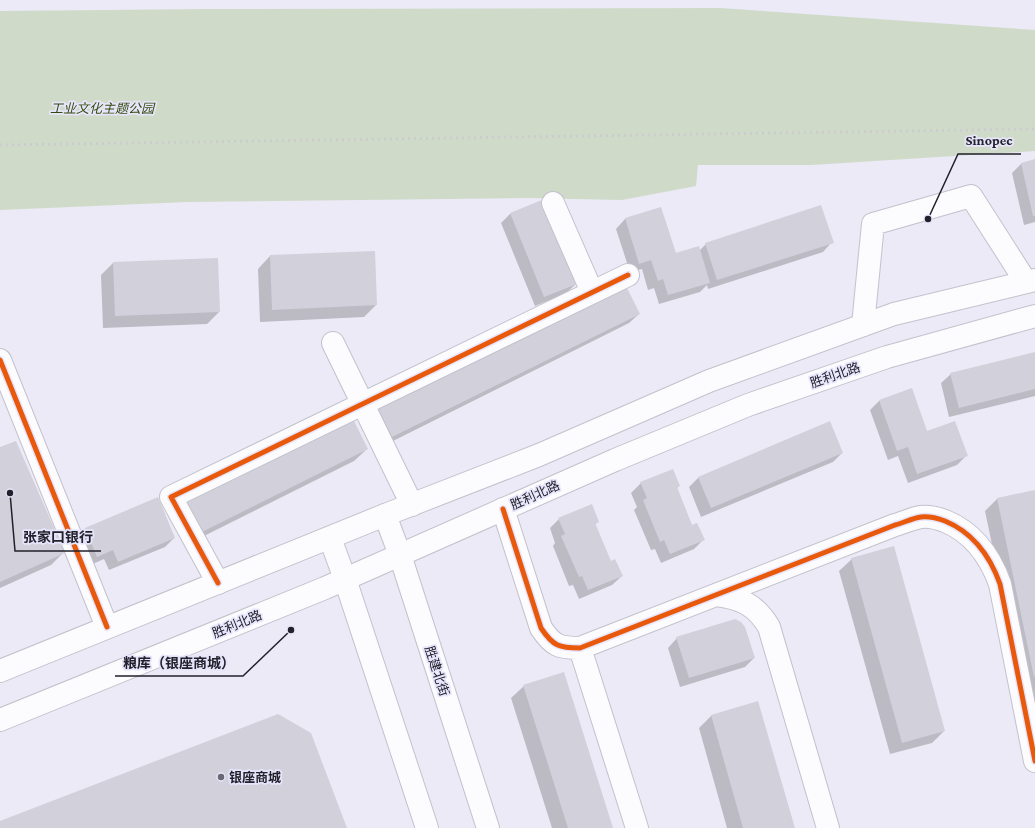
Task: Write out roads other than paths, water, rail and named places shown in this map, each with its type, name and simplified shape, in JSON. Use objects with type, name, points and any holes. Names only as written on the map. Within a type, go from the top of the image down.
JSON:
[{"type":"main road","points":[[0,671],[385,515],[539,455],[709,380],[894,314],[1030,281],[971,196],[873,224],[863,325]]},
{"type":"main road","points":[[553,203],[592,292]]},
{"type":"main road","points":[[218,583],[171,497],[628,275]]},
{"type":"main road","name":"胜利北路","points":[[0,720],[346,579],[615,460],[748,405],[887,357],[1035,316]]},
{"type":"main road","points":[[333,343],[412,505]]},
{"type":"main road","points":[[0,360],[107,627]]},
{"type":"main road","points":[[503,509],[541,628],[550,641],[566,648],[580,648],[895,525],[921,517],[934,517],[954,525],[970,535],[984,550],[995,569],[1000,584],[1035,761]]},
{"type":"main road","name":"胜建北街","points":[[385,515],[400,555],[488,828]]},
{"type":"main road","points":[[330,538],[346,579],[427,828]]},
{"type":"main road","points":[[716,595],[732,597],[749,604],[762,615],[769,627],[828,828]]},
{"type":"main road","points":[[580,648],[637,828]]},
{"type":"railway","points":[[0,145],[1035,129]]},
{"type":"place","name":"Sinopec","points":[[928,219]]},
{"type":"place","name":"张家口银行","points":[[10,493]]},
{"type":"place","name":"粮库（银座商城）","points":[[291,630]]},
{"type":"place","name":"银座商城","points":[[221,777]]},
{"type":"park label","name":"工业文化主题公园","points":[[102,108]]}]
